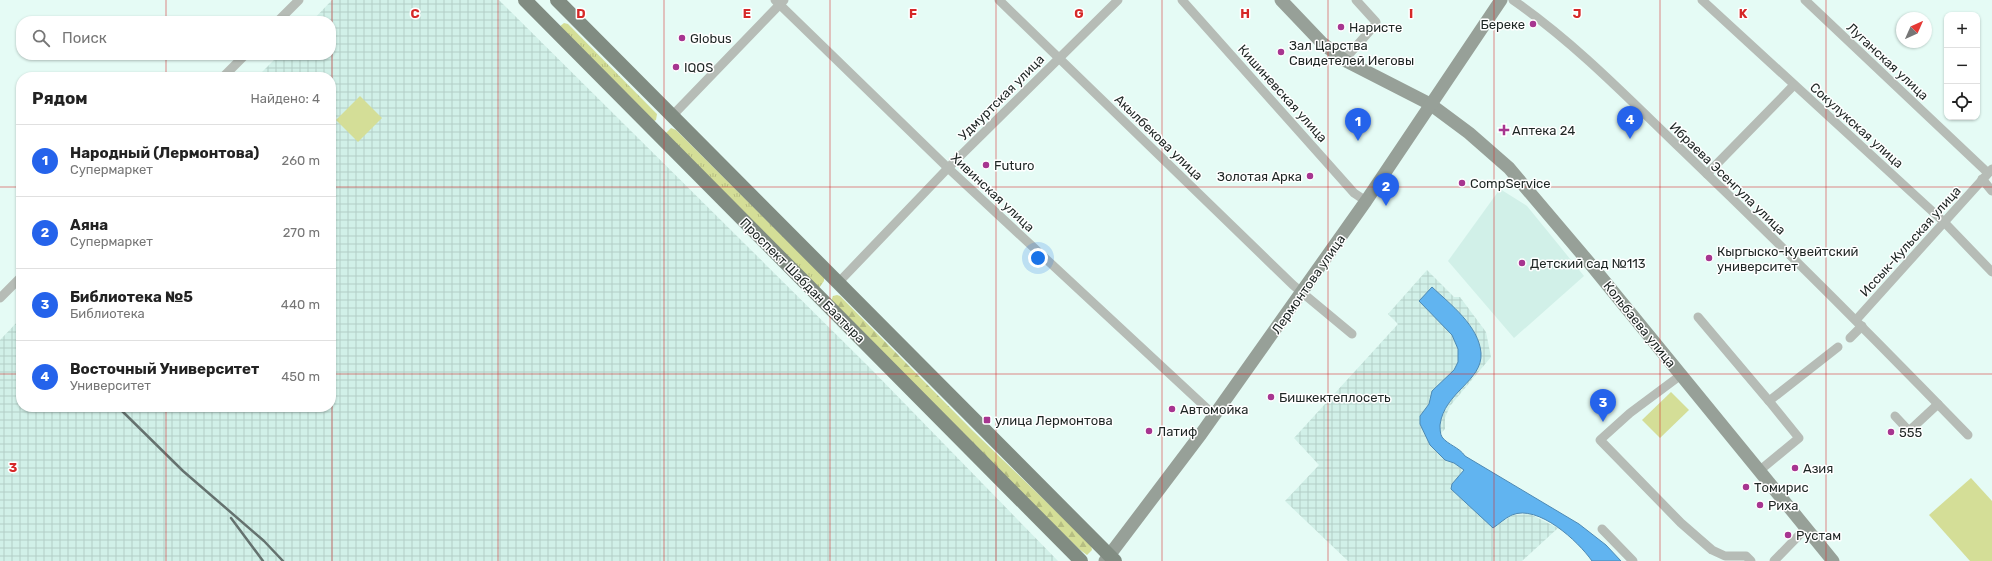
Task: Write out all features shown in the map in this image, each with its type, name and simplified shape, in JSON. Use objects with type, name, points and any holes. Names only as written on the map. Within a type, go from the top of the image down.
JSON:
[{"type":"main road","name":"Проспект Шабдан Баатыра","points":[[525,0],[1081,561]]},
{"type":"main road","name":"Проспект Шабдан Баатыра","points":[[557,0],[1110,559]]},
{"type":"main road","name":"Кольбаева улица","points":[[1282,0],[1322,42],[1344,60],[1430,104],[1469,133],[1509,168],[1592,266],[1833,561]]},
{"type":"main road","name":"Лермонтова улица","points":[[1110,559],[1214,416],[1366,201],[1430,104],[1502,0]]},
{"type":"main road","points":[[552,27],[567,11]]},
{"type":"main road","points":[[656,133],[672,116]]},
{"type":"main road","points":[[822,298],[837,284]]},
{"type":"street","points":[[283,16],[299,0]]},
{"type":"street","name":"Акылбекова улица","points":[[999,0],[1302,292],[1352,334]]},
{"type":"street","name":"Удмуртская улица","points":[[837,284],[948,168],[1118,0]]},
{"type":"street","name":"Кишиневская улица","points":[[1182,0],[1354,193],[1366,201]]},
{"type":"street","points":[[1344,60],[1376,22],[1356,0]]},
{"type":"street","name":"Ибраева Эсенгула улица","points":[[1513,0],[1552,29],[1609,79],[1859,323],[1968,435]]},
{"type":"street","name":"Сокулукская улица","points":[[1702,0],[1944,222],[1992,272]]},
{"type":"street","name":"Луганская улица","points":[[1805,0],[1988,174],[1992,191]]},
{"type":"street","points":[[672,116],[780,2]]},
{"type":"street","name":"Хивинская улица","points":[[780,2],[948,168],[1214,416]]},
{"type":"street","points":[[228,72],[240,60]]},
{"type":"street","points":[[1707,174],[1794,85]]},
{"type":"street","name":"Иссык-Кульская улица","points":[[1850,338],[1859,323],[1944,222],[1988,174]]},
{"type":"street","points":[[0,298],[16,282]]},
{"type":"street","points":[[1698,317],[1799,438],[1759,471]]},
{"type":"street","points":[[1769,401],[1838,347]]},
{"type":"street","points":[[1681,375],[1630,413],[1600,440],[1682,523],[1712,550],[1725,556],[1746,556],[1751,561]]},
{"type":"street","points":[[1895,416],[1909,431],[1938,404]]},
{"type":"street","points":[[1774,561],[1806,528]]},
{"type":"street","points":[[1602,529],[1633,561]]},
{"type":"shaded area","points":[[332,0],[499,0],[871,369],[1058,561],[0,561],[0,340],[16,323],[16,412],[336,412],[336,72],[262,72],[274,60],[336,60],[336,16],[317,16]]},
{"type":"shaded area","points":[[1500,189],[1527,206],[1584,276],[1514,338],[1448,261]]},
{"type":"shaded area","points":[[1427,270],[1454,297],[1460,297],[1486,332],[1491,357],[1450,406],[1445,418],[1445,429],[1430,445],[1445,460],[1454,463],[1464,470],[1452,484],[1505,520],[1513,515],[1530,514],[1558,528],[1522,561],[1348,561],[1285,501],[1319,465],[1294,438],[1398,324],[1388,314]]},
{"type":"green space","points":[[564,23],[568,24],[657,114],[656,120],[654,121],[559,27]]},
{"type":"green space","points":[[360,96],[382,118],[358,142],[336,120]]},
{"type":"green space","points":[[671,128],[676,130],[824,277],[824,281],[819,288],[665,134]]},
{"type":"green space","points":[[833,296],[840,296],[973,431],[1091,545],[1092,550],[1087,555],[1027,499],[831,301]]},
{"type":"green space","points":[[1671,392],[1689,410],[1660,438],[1642,420]]},
{"type":"green space","points":[[1971,478],[1992,501],[1992,561],[1970,561],[1929,515]]},
{"type":"water","points":[[1432,287],[1455,308],[1469,325],[1479,343],[1481,353],[1480,363],[1476,371],[1448,404],[1443,414],[1440,425],[1440,433],[1442,437],[1460,450],[1465,456],[1579,524],[1606,545],[1621,561],[1592,561],[1577,544],[1556,526],[1545,519],[1534,515],[1522,513],[1512,515],[1504,519],[1493,528],[1451,489],[1452,484],[1464,470],[1454,463],[1445,460],[1430,445],[1420,424],[1420,416],[1429,404],[1432,391],[1454,370],[1458,362],[1458,349],[1452,335],[1419,301]]},
{"type":"railway","points":[[123,412],[183,471],[264,541],[283,561]]},
{"type":"railway","points":[[231,518],[263,561]]},
{"type":"place","name":"Береке","points":[[1533,24]]},
{"type":"place","name":"Наристе","points":[[1341,27]]},
{"type":"place","name":"Globus","points":[[682,38]]},
{"type":"place","name":"Зал Царства Свидетелей Иеговы","points":[[1281,52]]},
{"type":"place","name":"IQOS","points":[[676,67]]},
{"type":"place","name":"Аптека 24","points":[[1504,130]]},
{"type":"place","name":"Восточный Университет","points":[[1630,139]]},
{"type":"place","name":"Народный (Лермонтова)","points":[[1358,141]]},
{"type":"place","name":"Futuro","points":[[986,165]]},
{"type":"place","name":"Золотая Арка","points":[[1310,176]]},
{"type":"place","name":"CompService","points":[[1462,183]]},
{"type":"place","name":"Аяна","points":[[1386,206]]},
{"type":"place","name":"Кыргыско-Кувейтский университет","points":[[1709,258]]},
{"type":"place","name":"Детский сад №113","points":[[1522,263]]},
{"type":"place","name":"Бишкектеплосеть","points":[[1271,397]]},
{"type":"place","name":"Автомойка","points":[[1172,409]]},
{"type":"place","name":"улица Лермонтова","points":[[987,420]]},
{"type":"place","name":"Библиотека №5","points":[[1603,422]]},
{"type":"place","name":"Латиф","points":[[1149,431]]},
{"type":"place","name":"555","points":[[1891,432]]},
{"type":"place","name":"Азия","points":[[1795,468]]},
{"type":"place","name":"Томирис","points":[[1746,487]]},
{"type":"place","name":"Риха","points":[[1760,505]]},
{"type":"place","name":"Рустам","points":[[1788,535]]}]
